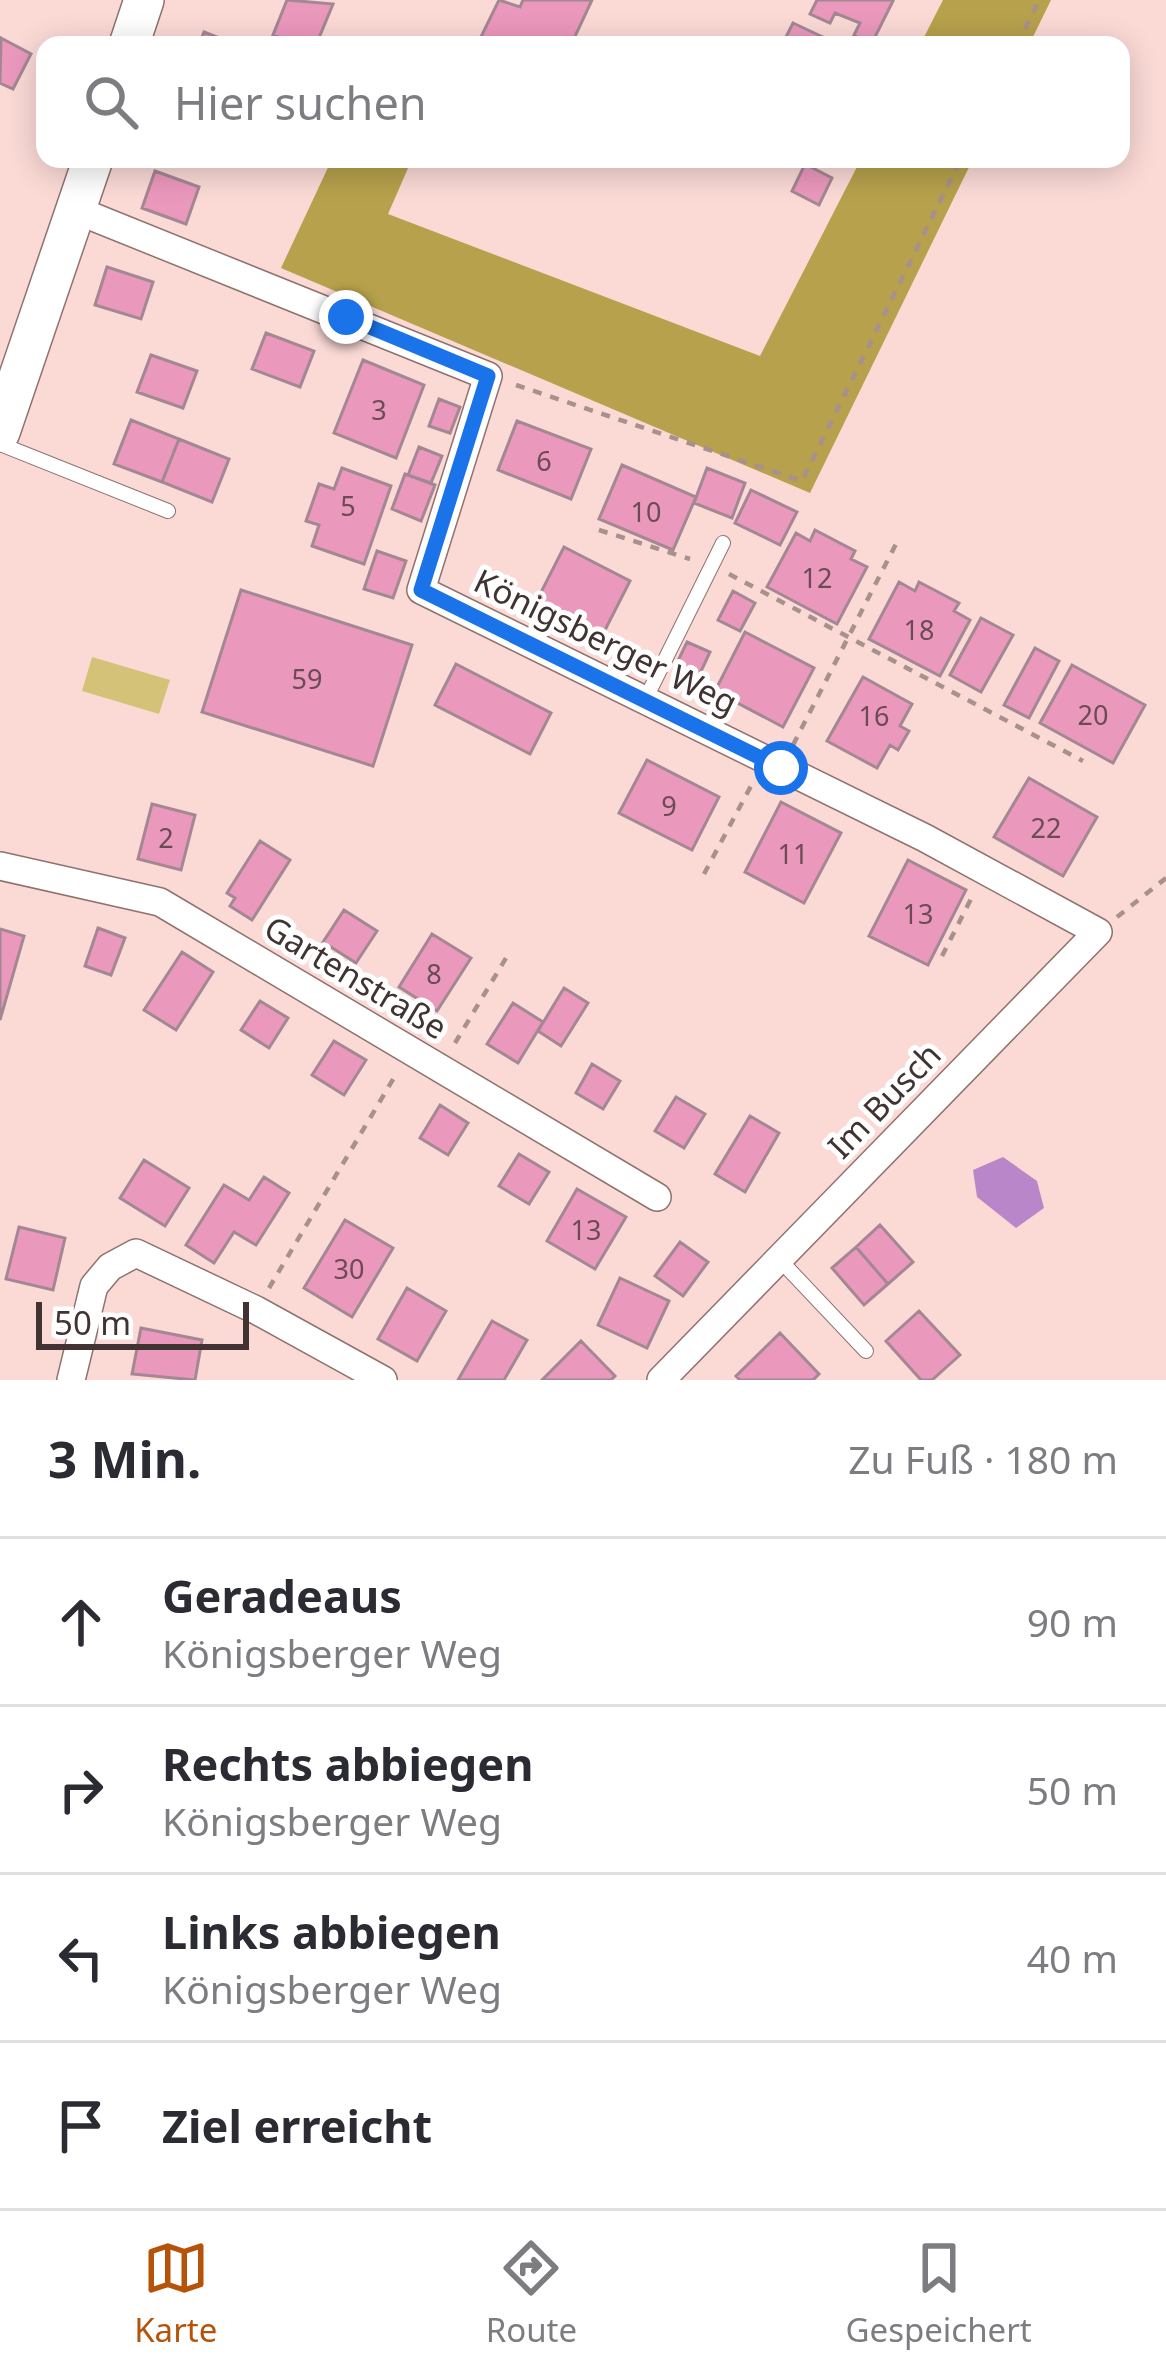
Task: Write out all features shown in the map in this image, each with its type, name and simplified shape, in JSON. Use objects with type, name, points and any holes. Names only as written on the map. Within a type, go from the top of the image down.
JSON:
[{"type":"main road","points":[[132,36],[144,0]]},
{"type":"main road","points":[[0,432],[90,168]]},
{"type":"street","points":[[76,210],[488,376]]},
{"type":"street","name":"Königsberger Weg","points":[[488,376],[421,590],[1098,932]]},
{"type":"street","name":"Gartenstraße","points":[[0,866],[160,902],[657,1197]]},
{"type":"street","name":"Im Busch","points":[[662,1380],[1098,932]]},
{"type":"street","points":[[71,1380],[94,1286],[110,1267],[136,1253],[256,1310],[383,1380]]},
{"type":"lane","points":[[0,444],[168,511]]},
{"type":"lane","points":[[645,700],[723,543]]},
{"type":"lane","points":[[779,1259],[866,1351]]},
{"type":"path","points":[[1021,36],[1039,0]]},
{"type":"path","points":[[488,376],[802,481],[957,168]]},
{"type":"path","points":[[599,530],[712,566],[1083,760]]},
{"type":"path","points":[[704,874],[849,635],[897,542]]},
{"type":"path","points":[[942,956],[985,871]]},
{"type":"path","points":[[1098,932],[1166,878]]},
{"type":"path","points":[[440,1068],[506,958]]},
{"type":"path","points":[[256,1310],[412,1052]]},
{"type":"shaded area","points":[[943,0],[1051,0],[1033,36],[925,36]]},
{"type":"shaded area","points":[[328,168],[408,168],[388,214],[760,356],[856,168],[969,168],[810,493],[281,268]]},
{"type":"shaded area","points":[[92,657],[170,680],[159,714],[82,691]]},
{"type":"shaded area","points":[[1003,1157],[1037,1181],[1044,1208],[1016,1228],[977,1197],[973,1170]]},
{"type":"building","points":[[287,0],[333,4],[320,36],[273,35]]},
{"type":"building","points":[[499,0],[520,7],[523,0],[592,0],[575,36],[481,36]]},
{"type":"building","points":[[817,0],[893,1],[876,36],[856,36],[860,23],[835,13],[830,23],[810,14]]},
{"type":"building","points":[[793,23],[821,36],[786,36]]},
{"type":"building","points":[[1,38],[31,54],[13,89],[0,83]]},
{"type":"building","points":[[803,168],[832,178],[819,205],[792,191]]},
{"type":"building","points":[[155,171],[199,187],[186,224],[142,208]]},
{"type":"building","points":[[107,267],[153,282],[141,319],[95,305]]},
{"type":"building","points":[[266,333],[314,351],[300,387],[252,369]]},
{"type":"building","points":[[151,355],[197,371],[183,408],[137,392]]},
{"type":"building","points":[[363,360],[424,385],[396,458],[334,433]]},
{"type":"building","points":[[439,399],[460,407],[450,433],[429,426]]},
{"type":"building","points":[[131,420],[179,439],[162,482],[114,464]]},
{"type":"building","points":[[517,421],[591,449],[571,499],[498,470]]},
{"type":"building","points":[[179,439],[229,459],[212,502],[162,482]]},
{"type":"building","points":[[419,447],[442,456],[431,483],[408,475]]},
{"type":"building","points":[[622,465],[696,497],[673,550],[599,519]]},
{"type":"building","points":[[342,468],[391,486],[364,564],[312,546],[319,525],[306,521],[319,484],[334,489]]},
{"type":"building","points":[[707,468],[745,483],[732,518],[694,503]]},
{"type":"building","points":[[405,474],[435,485],[421,521],[392,509]]},
{"type":"building","points":[[751,490],[797,512],[780,545],[735,523]]},
{"type":"building","points":[[815,530],[855,551],[851,559],[867,567],[837,624],[767,587],[796,533],[810,541]]},
{"type":"building","points":[[564,547],[630,581],[602,636],[536,602]]},
{"type":"building","points":[[377,551],[406,561],[393,598],[364,589]]},
{"type":"building","points":[[899,582],[915,591],[919,582],[959,603],[954,611],[970,620],[940,676],[869,639]]},
{"type":"building","points":[[241,590],[412,645],[373,766],[202,712]]},
{"type":"building","points":[[733,591],[755,603],[740,631],[718,620]]},
{"type":"building","points":[[981,618],[1013,635],[981,692],[950,675]]},
{"type":"building","points":[[745,632],[814,668],[783,727],[715,691]]},
{"type":"building","points":[[687,642],[710,652],[697,680],[674,669]]},
{"type":"building","points":[[1035,648],[1059,661],[1029,718],[1004,705]]},
{"type":"building","points":[[456,664],[551,713],[530,754],[435,705]]},
{"type":"building","points":[[1072,665],[1145,705],[1113,763],[1040,723]]},
{"type":"building","points":[[863,677],[912,704],[900,726],[909,731],[898,750],[890,745],[877,768],[827,741]]},
{"type":"building","points":[[647,760],[719,797],[692,850],[619,813]]},
{"type":"building","points":[[1029,778],[1097,817],[1063,876],[994,837]]},
{"type":"building","points":[[781,802],[841,833],[804,903],[745,872]]},
{"type":"building","points":[[152,804],[195,815],[181,870],[138,859]]},
{"type":"building","points":[[260,841],[290,860],[252,920],[230,906],[235,898],[227,893]]},
{"type":"building","points":[[908,860],[966,890],[928,965],[869,936]]},
{"type":"building","points":[[344,910],[377,931],[356,963],[323,942]]},
{"type":"building","points":[[98,928],[125,938],[111,975],[85,966]]},
{"type":"building","points":[[0,929],[24,936],[0,1020]]},
{"type":"building","points":[[432,934],[471,958],[437,1011],[399,987]]},
{"type":"building","points":[[182,952],[213,972],[176,1030],[144,1010]]},
{"type":"building","points":[[564,988],[588,1003],[561,1046],[538,1031]]},
{"type":"building","points":[[260,1001],[288,1018],[269,1048],[241,1030]]},
{"type":"building","points":[[513,1003],[543,1022],[518,1063],[487,1044]]},
{"type":"building","points":[[334,1041],[366,1060],[344,1095],[312,1075]]},
{"type":"building","points":[[592,1064],[620,1081],[603,1109],[576,1093]]},
{"type":"building","points":[[676,1097],[705,1114],[684,1148],[655,1131]]},
{"type":"building","points":[[440,1105],[468,1123],[448,1155],[420,1138]]},
{"type":"building","points":[[750,1116],[779,1133],[745,1192],[715,1174]]},
{"type":"building","points":[[519,1154],[549,1172],[529,1204],[499,1186]]},
{"type":"building","points":[[144,1160],[189,1188],[165,1226],[120,1198]]},
{"type":"building","points":[[264,1177],[289,1193],[256,1245],[234,1232],[214,1263],[186,1245],[224,1185],[249,1200]]},
{"type":"building","points":[[577,1189],[626,1217],[595,1269],[547,1241]]},
{"type":"building","points":[[345,1220],[393,1248],[352,1317],[304,1288]]},
{"type":"building","points":[[880,1225],[913,1262],[888,1284],[856,1247]]},
{"type":"building","points":[[19,1227],[65,1238],[53,1290],[6,1279]]},
{"type":"building","points":[[680,1242],[708,1262],[683,1296],[655,1276]]},
{"type":"building","points":[[856,1247],[888,1284],[864,1305],[832,1268]]},
{"type":"building","points":[[620,1278],[669,1301],[647,1348],[598,1325]]},
{"type":"building","points":[[407,1288],[446,1311],[417,1361],[378,1339]]},
{"type":"building","points":[[919,1311],[960,1355],[932,1380],[921,1380],[886,1341]]},
{"type":"building","points":[[492,1321],[527,1340],[504,1380],[458,1380]]},
{"type":"building","points":[[141,1328],[202,1340],[195,1380],[132,1374]]},
{"type":"building","points":[[780,1333],[819,1374],[813,1380],[740,1380],[736,1376]]},
{"type":"building","points":[[581,1341],[615,1376],[611,1380],[542,1380]]},
{"type":"route","points":[[346,317],[488,376],[421,590],[781,768]]}]
